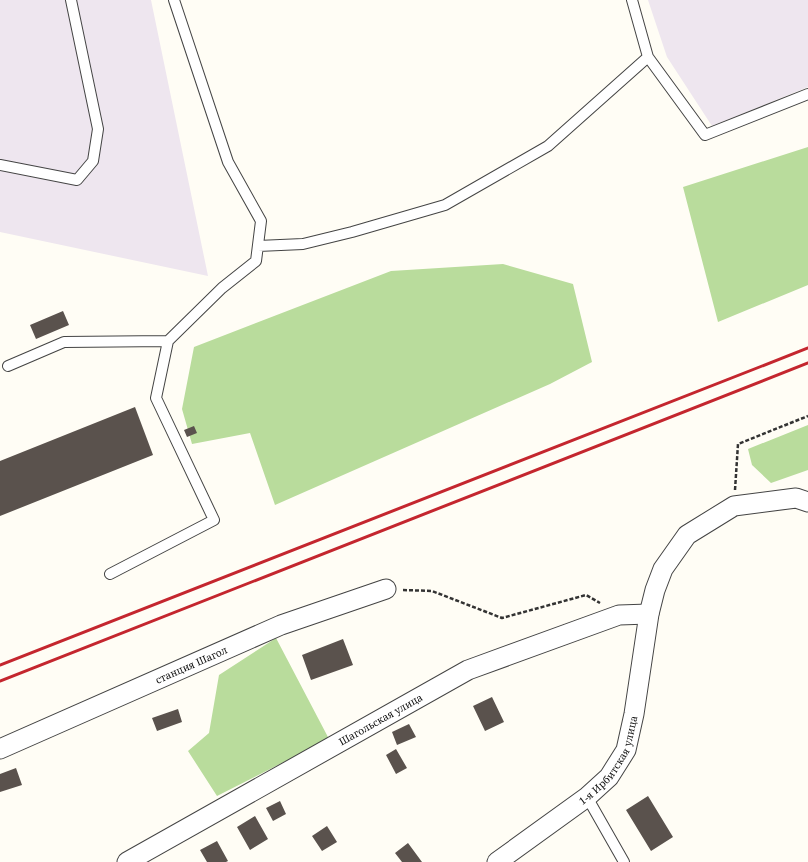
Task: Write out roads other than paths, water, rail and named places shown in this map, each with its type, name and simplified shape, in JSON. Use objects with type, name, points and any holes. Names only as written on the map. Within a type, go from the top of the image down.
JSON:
[{"type":"street","name":"1-я Ирбитская улица","points":[[497,862],[587,797],[609,777],[626,750],[634,714],[648,614],[663,569],[687,535],[734,506],[796,498],[808,502]]},
{"type":"street","name":"станция Шагол","points":[[0,749],[280,625],[386,589]]},
{"type":"street","name":"Шагольская улица","points":[[127,862],[468,670],[619,615],[648,614]]},
{"type":"lane","points":[[0,166],[77,180],[93,161],[98,129],[71,0]]},
{"type":"lane","points":[[110,574],[214,520],[156,398],[168,341],[222,288],[256,260],[261,221],[228,162],[174,0]]},
{"type":"lane","points":[[632,0],[648,57],[705,135],[808,94]]},
{"type":"lane","points":[[258,246],[303,244],[352,232],[445,205],[548,146],[648,57]]},
{"type":"lane","points":[[8,366],[64,342],[168,341]]},
{"type":"lane","points":[[587,797],[623,861]]},
{"type":"railway","points":[[0,665],[808,348]]},
{"type":"railway","points":[[0,681],[808,363]]}]
